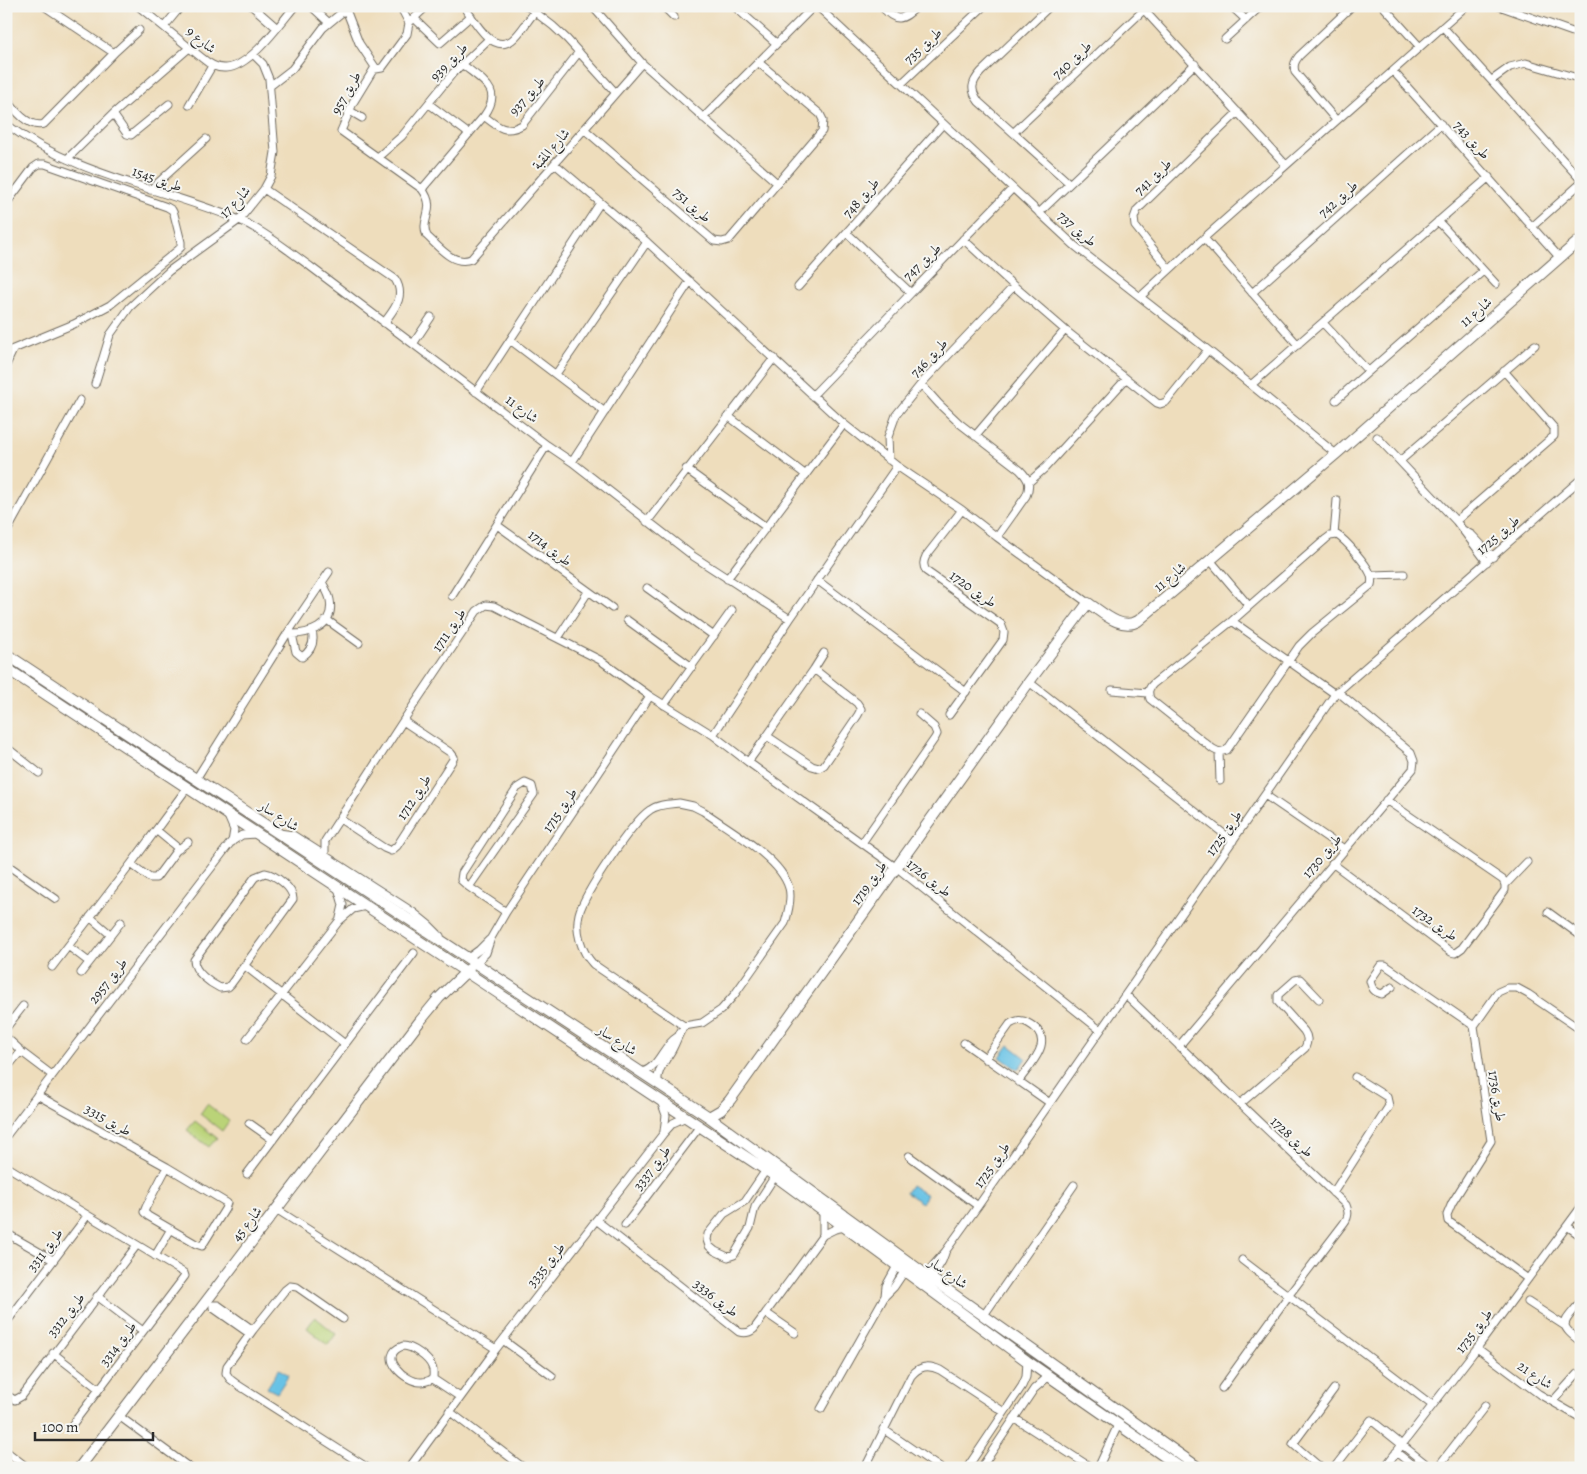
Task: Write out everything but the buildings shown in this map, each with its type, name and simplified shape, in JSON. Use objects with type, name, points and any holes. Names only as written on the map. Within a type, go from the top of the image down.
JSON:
[{"type":"street","points":[[44,6],[114,53]]},
{"type":"street","name":"شارع 9","points":[[138,6],[212,66],[236,67],[253,54]]},
{"type":"street","points":[[164,26],[178,10],[178,6]]},
{"type":"street","points":[[252,6],[277,28]]},
{"type":"street","points":[[253,54],[295,6]]},
{"type":"street","points":[[311,6],[328,22]]},
{"type":"street","points":[[400,6],[412,20],[440,43],[471,16]]},
{"type":"street","name":"طريق 957","points":[[378,156],[344,134],[340,128],[374,67],[382,68],[408,34],[412,20],[427,6]]},
{"type":"street","points":[[464,6],[489,39],[497,44],[505,44],[513,39],[534,13]]},
{"type":"street","points":[[527,6],[553,26],[615,92]]},
{"type":"street","points":[[592,6],[642,63],[777,183]]},
{"type":"street","points":[[663,6],[674,17]]},
{"type":"street","points":[[734,6],[776,44]]},
{"type":"street","points":[[703,118],[815,6]]},
{"type":"street","name":"طريق 737","points":[[815,6],[1075,246],[1251,384],[1336,454]]},
{"type":"street","points":[[881,6],[894,18],[904,18],[918,6]]},
{"type":"street","name":"طريق 735","points":[[901,84],[984,6]]},
{"type":"street","points":[[1050,6],[975,78],[972,86],[973,94],[979,102],[1069,183]]},
{"type":"street","points":[[1231,6],[1246,20]]},
{"type":"street","points":[[1225,39],[1261,6]]},
{"type":"street","points":[[1336,120],[1295,72],[1294,66],[1295,60],[1352,6]]},
{"type":"street","points":[[1383,6],[1420,47]]},
{"type":"street","points":[[1499,6],[1581,35]]},
{"type":"street","points":[[270,86],[292,69],[328,22],[345,7],[359,43],[374,67]]},
{"type":"street","points":[[1146,8],[1286,165]]},
{"type":"street","name":"طريق 740","points":[[1014,132],[1146,8]]},
{"type":"street","points":[[1140,297],[1336,120],[1464,8]]},
{"type":"street","points":[[1443,27],[1581,182],[1533,226]]},
{"type":"street","points":[[7,100],[33,124],[38,126],[44,124],[139,30]]},
{"type":"street","name":"طريق 939","points":[[378,156],[402,136],[446,81],[489,39]]},
{"type":"street","points":[[67,159],[113,114],[189,48]]},
{"type":"street","name":"طريق 937","points":[[484,116],[498,127],[506,129],[522,125],[579,52]]},
{"type":"street","name":"شارع 17","points":[[94,384],[110,335],[130,307],[169,271],[239,220],[264,189],[271,176],[275,160],[270,86],[266,68],[253,54]]},
{"type":"street","name":"طريق 751","points":[[584,129],[714,241],[722,242],[729,240],[822,131],[823,120],[820,114],[758,62]]},
{"type":"street","name":"شارع المقبة","points":[[422,188],[429,202],[424,230],[427,236],[456,260],[464,262],[471,259],[642,63]]},
{"type":"street","points":[[1492,80],[1510,67],[1526,63],[1581,79]]},
{"type":"street","name":"طريق 937","points":[[422,188],[484,116],[493,102],[491,90],[462,64]]},
{"type":"street","points":[[1039,213],[1195,64]]},
{"type":"street","points":[[189,106],[212,66]]},
{"type":"street","name":"طريق 743","points":[[1393,71],[1560,258]]},
{"type":"street","points":[[113,114],[127,134],[130,135],[168,104]]},
{"type":"street","points":[[428,104],[469,134]]},
{"type":"street","points":[[350,111],[362,118]]},
{"type":"street","name":"طريق 741","points":[[1169,269],[1135,226],[1134,218],[1137,210],[1238,112]]},
{"type":"street","name":"طريق 1545","points":[[6,124],[29,141],[67,159],[239,220]]},
{"type":"street","name":"طريق 748","points":[[798,287],[943,124]]},
{"type":"street","name":"طريق 742","points":[[1252,293],[1441,124]]},
{"type":"street","points":[[150,190],[206,139]]},
{"type":"street","points":[[378,156],[422,188]]},
{"type":"street","points":[[6,204],[33,168],[39,164],[45,164],[167,207],[174,214],[181,242],[178,250],[110,306],[74,324],[10,351],[6,365]]},
{"type":"street","name":"شارع 11","points":[[555,164],[647,242],[844,424],[897,466],[962,510],[1088,603],[1121,624],[1133,624],[1210,560],[1336,454],[1581,239]]},
{"type":"street","points":[[1251,384],[1489,177]]},
{"type":"street","points":[[264,189],[395,278],[399,284],[400,299],[384,323]]},
{"type":"street","name":"طريق 747","points":[[846,233],[911,293],[1012,189]]},
{"type":"street","points":[[476,392],[600,203]]},
{"type":"street","name":"شارع 11","points":[[239,220],[299,258],[572,462],[693,556],[790,618]]},
{"type":"street","points":[[1438,221],[1496,284]]},
{"type":"street","points":[[1204,238],[1298,344]]},
{"type":"street","points":[[963,240],[1065,330],[1157,404],[1164,404],[1208,350]]},
{"type":"street","points":[[556,374],[647,242]]},
{"type":"street","points":[[1336,400],[1483,270]]},
{"type":"street","points":[[572,462],[690,281]]},
{"type":"street","name":"طريق 746","points":[[889,460],[888,437],[896,415],[921,384],[1014,286]]},
{"type":"street","points":[[812,396],[911,293]]},
{"type":"street","points":[[413,344],[431,318]]},
{"type":"street","points":[[1323,323],[1368,371]]},
{"type":"street","points":[[975,436],[1065,330]]},
{"type":"street","points":[[510,340],[605,412]]},
{"type":"street","points":[[1401,460],[1535,345]]},
{"type":"street","points":[[647,522],[686,469],[774,358]]},
{"type":"street","points":[[1456,521],[1554,436],[1554,428],[1504,371]]},
{"type":"street","points":[[1029,482],[1046,468],[1126,379]]},
{"type":"street","points":[[921,384],[944,409],[975,436],[1020,470],[1029,482],[1026,496],[997,537]]},
{"type":"street","points":[[6,533],[80,400]]},
{"type":"street","points":[[728,416],[806,475]]},
{"type":"street","points":[[727,579],[844,424]]},
{"type":"street","points":[[1377,437],[1401,460],[1456,521],[1487,562]]},
{"type":"street","points":[[452,596],[547,445]]},
{"type":"street","points":[[713,735],[790,618],[897,466]]},
{"type":"street","points":[[686,469],[766,527]]},
{"type":"street","name":"طريق 1725","points":[[926,1281],[1336,692],[1581,479]]},
{"type":"street","points":[[1334,535],[1337,500]]},
{"type":"street","name":"طريق 1720","points":[[949,715],[1003,640],[1004,632],[1001,624],[926,571],[923,566],[926,556],[962,510]]},
{"type":"street","name":"طريق 1714","points":[[497,525],[612,608]]},
{"type":"street","points":[[1463,530],[1472,535],[1493,557]]},
{"type":"street","points":[[1334,535],[1340,537],[1372,575],[1371,585],[1305,639],[1227,750],[1219,752],[1154,702],[1148,694],[1149,688],[1232,621],[1326,539],[1334,535]]},
{"type":"street","points":[[1210,560],[1249,606]]},
{"type":"street","points":[[196,779],[329,572]]},
{"type":"street","points":[[1372,575],[1404,574]]},
{"type":"street","points":[[817,580],[966,692]]},
{"type":"street","points":[[290,634],[312,632],[322,626],[327,620],[330,602],[322,582]]},
{"type":"street","points":[[647,588],[714,636]]},
{"type":"street","points":[[558,638],[588,592]]},
{"type":"street","name":"طريق 1719","points":[[709,1117],[721,1110],[730,1100],[1029,682],[1088,603]]},
{"type":"street","name":"طريق 1711","points":[[325,841],[477,611],[486,605],[494,606],[600,660],[650,696],[713,735]]},
{"type":"street","points":[[664,705],[732,610]]},
{"type":"street","points":[[327,620],[359,643]]},
{"type":"street","points":[[628,620],[692,667]]},
{"type":"street","name":"طريق 1730","points":[[1179,1046],[1413,769],[1414,761],[1411,753],[1336,692],[1289,662],[1232,621]]},
{"type":"street","points":[[290,634],[296,652],[302,657],[309,651],[312,645],[314,637],[312,632]]},
{"type":"street","points":[[748,762],[768,736],[824,652]]},
{"type":"street","name":"شارع سار","points":[[6,654],[709,1117],[926,1281],[1027,1361],[1181,1468]]},
{"type":"street","name":"شارع سار","points":[[6,668],[71,709],[186,788],[259,834],[775,1176],[901,1269],[926,1281],[984,1315],[1199,1468]]},
{"type":"street","points":[[768,736],[815,768],[824,765],[861,709],[814,669]]},
{"type":"street","points":[[1029,682],[1233,841]]},
{"type":"street","points":[[1112,690],[1148,694]]},
{"type":"street","name":"طريق 1715","points":[[472,960],[486,953],[491,938],[506,912],[650,696]]},
{"type":"street","points":[[862,843],[937,734],[934,726],[920,714]]},
{"type":"street","name":"طريق 1712","points":[[340,818],[384,848],[391,851],[397,846],[454,757],[451,753],[403,721]]},
{"type":"street","name":"طريق 1726","points":[[713,735],[896,868],[1100,1030]]},
{"type":"street","points":[[6,747],[39,773]]},
{"type":"street","points":[[1219,752],[1220,781]]},
{"type":"street","points":[[469,887],[534,794],[532,786],[525,783],[517,788],[462,873],[462,880],[469,887],[506,912]]},
{"type":"street","points":[[52,967],[131,864],[186,788]]},
{"type":"street","points":[[1266,795],[1344,849]]},
{"type":"street","points":[[1386,800],[1499,877],[1505,885]]},
{"type":"street","points":[[679,803],[693,806],[703,811],[770,858],[784,877],[790,891],[789,909],[785,923],[735,994],[721,1010],[708,1020],[696,1025],[684,1026],[593,964],[588,959],[582,946],[578,926],[579,915],[589,892],[636,823],[650,809],[679,803]]},
{"type":"street","points":[[227,814],[234,830],[232,842]]},
{"type":"street","points":[[156,830],[178,848]]},
{"type":"street","points":[[279,833],[292,835],[419,916],[445,942]]},
{"type":"street","points":[[232,842],[242,835],[259,834]]},
{"type":"street","points":[[310,846],[318,845],[325,841],[325,856]]},
{"type":"street","points":[[131,864],[154,879],[178,848],[188,842]]},
{"type":"street","name":"طريق 2957","points":[[6,1136],[232,842]]},
{"type":"street","name":"طريق 1732","points":[[1332,863],[1451,952],[1455,953],[1462,948],[1505,890],[1505,885],[1527,862]]},
{"type":"street","points":[[6,864],[56,899]]},
{"type":"street","points":[[260,874],[270,874],[291,890],[293,899],[245,966],[228,987],[220,988],[197,971],[194,966],[194,960],[255,877],[260,874]]},
{"type":"street","points":[[338,887],[344,905],[339,921]]},
{"type":"street","points":[[247,1039],[339,921],[353,909],[368,906]]},
{"type":"street","points":[[1548,912],[1581,936]]},
{"type":"street","points":[[90,918],[111,935]]},
{"type":"street","points":[[81,972],[121,922]]},
{"type":"street","points":[[68,946],[89,962]]},
{"type":"street","points":[[247,1174],[414,953]]},
{"type":"street","name":"شارع 45","points":[[79,1468],[210,1303],[276,1209],[439,998],[472,960]]},
{"type":"street","points":[[1392,987],[1382,994],[1375,992],[1372,988],[1370,981],[1382,965],[1385,965],[1474,1026],[1498,992],[1507,988],[1517,988],[1581,1030]]},
{"type":"street","points":[[245,966],[345,1044]]},
{"type":"street","points":[[1240,1104],[1305,1048],[1308,1043],[1304,1031],[1278,1002],[1278,995],[1295,980],[1300,979],[1319,999]]},
{"type":"street","name":"طريق 1728","points":[[1126,995],[1346,1205],[1349,1211],[1348,1218],[1289,1295],[1222,1388]]},
{"type":"street","points":[[6,1028],[23,1006]]},
{"type":"street","points":[[986,1059],[1010,1024],[1021,1020],[1034,1027],[1040,1032],[1042,1046],[1018,1082]]},
{"type":"street","points":[[658,1084],[659,1070],[684,1026]]},
{"type":"street","name":"طريق 1736","points":[[1474,1026],[1492,1141],[1452,1203],[1447,1215],[1448,1221],[1528,1279]]},
{"type":"street","points":[[642,1072],[653,1066],[668,1044],[677,1037]]},
{"type":"street","points":[[6,1038],[52,1075]]},
{"type":"street","points":[[964,1043],[1050,1103]]},
{"type":"street","points":[[6,1069],[20,1050]]},
{"type":"street","points":[[1333,1193],[1389,1106],[1387,1098],[1355,1078]]},
{"type":"street","name":"طريق 3315","points":[[37,1095],[167,1167],[227,1203],[202,1246],[144,1212],[167,1167]]},
{"type":"street","points":[[660,1099],[666,1115],[663,1134]]},
{"type":"street","name":"طريق 1719","points":[[726,1129],[726,1114],[730,1100]]},
{"type":"street","name":"طريق 3335","points":[[409,1468],[496,1349],[663,1134],[675,1122],[686,1117]]},
{"type":"street","points":[[249,1123],[272,1140]]},
{"type":"street","name":"طريق 3337","points":[[625,1225],[700,1126]]},
{"type":"street","points":[[909,1156],[978,1206]]},
{"type":"street","points":[[6,1166],[155,1256],[171,1229]]},
{"type":"street","points":[[766,1170],[745,1201],[724,1214],[708,1234],[709,1246],[715,1251],[728,1257],[734,1254],[750,1228],[755,1207],[775,1176]]},
{"type":"street","points":[[984,1315],[1074,1184]]},
{"type":"street","name":"طريق 1735","points":[[1384,1468],[1477,1348],[1581,1207]]},
{"type":"street","points":[[276,1209],[496,1349]]},
{"type":"street","points":[[823,1212],[823,1235],[835,1229],[845,1227]]},
{"type":"street","name":"طريق 3311","points":[[6,1323],[87,1216]]},
{"type":"street","name":"طريق 3336","points":[[596,1220],[739,1332],[743,1333],[751,1332],[823,1235]]},
{"type":"street","points":[[1567,1226],[1581,1236]]},
{"type":"street","points":[[6,1233],[53,1260]]},
{"type":"street","name":"طريق 3312","points":[[6,1395],[16,1400],[22,1396],[137,1245]]},
{"type":"street","name":"طريق 3314","points":[[72,1425],[185,1278],[184,1273],[155,1256]]},
{"type":"street","points":[[1242,1260],[1432,1405]]},
{"type":"street","points":[[821,1409],[885,1296],[886,1286],[901,1269]]},
{"type":"street","points":[[344,1319],[297,1287],[290,1286],[284,1290],[227,1366],[227,1376],[368,1468]]},
{"type":"street","points":[[97,1296],[143,1331]]},
{"type":"street","points":[[1565,1326],[1581,1301]]},
{"type":"street","points":[[1528,1302],[1565,1326],[1567,1331],[1581,1342]]},
{"type":"street","points":[[210,1303],[213,1308],[251,1332]]},
{"type":"street","points":[[766,1313],[794,1333]]},
{"type":"street","points":[[503,1340],[552,1376]]},
{"type":"street","points":[[408,1346],[428,1361],[432,1366],[433,1379],[424,1383],[417,1382],[396,1369],[392,1362],[393,1355],[398,1348],[408,1346]]},
{"type":"street","name":"شارع 21","points":[[1477,1348],[1539,1394],[1581,1418]]},
{"type":"street","points":[[53,1353],[99,1389]]},
{"type":"street","points":[[967,1468],[1023,1383],[1026,1377],[1027,1361]]},
{"type":"street","points":[[864,1468],[911,1376],[916,1369],[932,1366],[1092,1468]]},
{"type":"street","points":[[1553,1401],[1577,1374]]},
{"type":"street","points":[[981,1468],[1034,1389],[1049,1376]]},
{"type":"street","points":[[433,1379],[460,1397]]},
{"type":"street","points":[[1321,1468],[1292,1444],[1334,1389]]},
{"type":"street","points":[[1438,1468],[1484,1406]]},
{"type":"street","points":[[449,1412],[524,1468]]},
{"type":"street","points":[[1004,1412],[1014,1418]]},
{"type":"street","points":[[119,1416],[190,1468]]},
{"type":"street","points":[[1334,1468],[1371,1420],[1431,1468]]},
{"type":"street","points":[[1098,1468],[1118,1425]]},
{"type":"street","points":[[883,1429],[940,1468]]},
{"type":"street","points":[[6,1450],[18,1465],[28,1468]]},
{"type":"street","points":[[1396,1452],[1416,1468]]},
{"type":"green space","points":[[207,1104],[229,1121],[222,1131],[200,1114]]},
{"type":"green space","points":[[195,1121],[217,1138],[209,1147],[187,1130]]},
{"type":"green space","points":[[315,1317],[336,1334],[328,1345],[307,1328]]},
{"type":"water","points":[[1009,1045],[1026,1058],[1018,1070],[1000,1057]]},
{"type":"water","points":[[911,1185],[927,1195],[922,1203],[906,1193]]},
{"type":"water","points":[[279,1369],[289,1375],[277,1393],[267,1388]]}]
